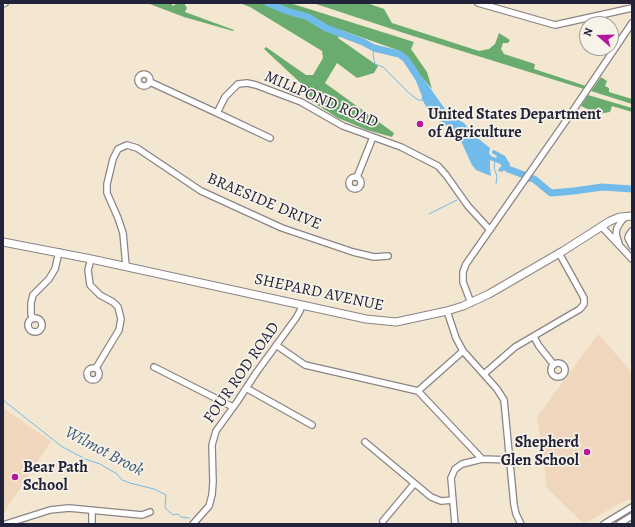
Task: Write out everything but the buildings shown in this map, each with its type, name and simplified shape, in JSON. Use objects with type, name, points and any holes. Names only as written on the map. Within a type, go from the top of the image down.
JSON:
[{"type":"main road","name":"SHEPARD AVENUE","points":[[3,242],[91,258],[366,319],[387,322],[406,321],[447,311],[471,303],[559,253],[616,218],[629,216]]},
{"type":"street","points":[[478,3],[555,25],[632,8]]},
{"type":"street","points":[[471,303],[463,282],[462,272],[466,264],[568,119],[632,23]]},
{"type":"street","points":[[150,82],[270,138]]},
{"type":"street","name":"MILLPOND ROAD","points":[[217,113],[225,97],[238,84],[252,84],[301,102],[342,126],[401,147],[438,166],[468,206],[490,230]]},
{"type":"street","points":[[357,177],[373,137]]},
{"type":"street","name":"BRAESIDE DRIVE","points":[[126,266],[123,233],[107,193],[107,184],[113,159],[118,149],[127,145],[137,148],[201,190],[221,201],[282,228],[353,252],[374,257],[388,256]]},
{"type":"street","points":[[622,249],[616,232],[618,226],[629,216]]},
{"type":"street","points":[[602,227],[632,259]]},
{"type":"street","points":[[632,231],[628,237],[632,246]]},
{"type":"street","points":[[32,319],[31,303],[34,295],[49,279],[55,269],[59,252]]},
{"type":"street","points":[[484,374],[515,347],[580,309],[584,304],[584,298],[559,253]]},
{"type":"street","points":[[91,258],[88,270],[90,285],[100,295],[113,302],[118,307],[121,319],[118,330],[96,368]]},
{"type":"street","name":"FOUR ROD ROAD","points":[[193,524],[209,506],[212,495],[212,452],[214,435],[300,311],[302,305]]},
{"type":"street","points":[[447,311],[456,338],[463,352],[497,389],[504,400],[514,505],[516,514],[521,524]]},
{"type":"street","points":[[534,337],[554,365]]},
{"type":"street","points":[[276,345],[305,366],[418,391],[482,459]]},
{"type":"street","points":[[418,391],[463,352]]},
{"type":"street","points":[[154,367],[233,407]]},
{"type":"street","points":[[246,388],[312,425]]},
{"type":"street","points":[[365,442],[431,497],[441,501],[453,500]]},
{"type":"street","points":[[455,524],[451,478],[455,469],[462,464],[482,459],[510,460]]},
{"type":"street","points":[[383,521],[414,484]]},
{"type":"street","points":[[604,524],[632,507]]},
{"type":"street","points":[[6,524],[50,510],[69,508],[142,515],[150,512]]},
{"type":"street","points":[[92,510],[92,524]]},
{"type":"street","points":[[619,524],[632,516]]},
{"type":"shaded area","name":"Shepherd Glen School","points":[[598,334],[632,372],[632,499],[624,501],[584,524],[547,488],[537,417]]},
{"type":"shaded area","name":"Bear Path School","points":[[3,408],[51,441],[3,514]]},
{"type":"green space","points":[[147,3],[171,3],[173,6],[177,3],[184,3],[187,8],[185,12],[234,30],[233,31],[184,17]]},
{"type":"green space","points":[[240,3],[290,3],[414,42],[411,49],[427,72],[432,89],[400,51],[341,30],[338,38],[378,66],[374,73],[357,78],[337,63],[325,83],[394,133],[392,137],[367,130],[338,118],[311,101],[307,89],[264,49],[266,47],[306,75],[313,75],[323,58],[322,51],[250,7]]},
{"type":"green space","points":[[313,3],[367,3],[384,9],[392,23],[479,51],[489,49],[495,44],[499,33],[510,40],[508,43],[503,43],[501,49],[504,54],[535,64],[534,69],[586,86],[584,89]]},
{"type":"green space","points":[[601,77],[607,81],[605,86],[609,88],[609,92],[632,99],[632,104],[591,91]]},
{"type":"green space","points":[[588,95],[632,108],[632,112],[612,106],[610,112],[598,114],[581,106]]},
{"type":"water","points":[[414,71],[423,78],[445,109],[451,115],[464,123],[475,136],[490,148],[489,153],[491,156],[496,158],[497,156],[492,153],[494,150],[505,156],[510,164],[507,171],[498,171],[503,165],[490,160],[491,176],[476,170],[472,165],[459,137],[428,110],[422,99]]},
{"type":"waterway","points":[[268,3],[287,11],[308,17],[326,28],[363,42],[374,48],[399,54],[406,59],[419,79]]},
{"type":"waterway","points":[[374,48],[373,55],[375,64],[383,67],[418,100],[423,100]]},
{"type":"waterway","points":[[495,161],[494,168],[497,176],[496,184]]},
{"type":"waterway","points":[[503,162],[508,169],[524,175]]},
{"type":"waterway","points":[[529,178],[534,179],[551,193],[602,187],[632,189]]},
{"type":"waterway","points":[[429,214],[457,200]]},
{"type":"waterway","name":"Wilmot Brook","points":[[3,400],[61,446],[85,459],[100,464],[117,474],[122,480],[154,489],[166,495],[165,508],[173,515],[178,514],[181,517],[189,518]]},
{"type":"place","name":"United States Department of Agriculture","points":[[420,124]]},
{"type":"place","name":"Shepherd Glen School","points":[[587,452]]},
{"type":"place","name":"Bear Path School","points":[[15,477]]}]
